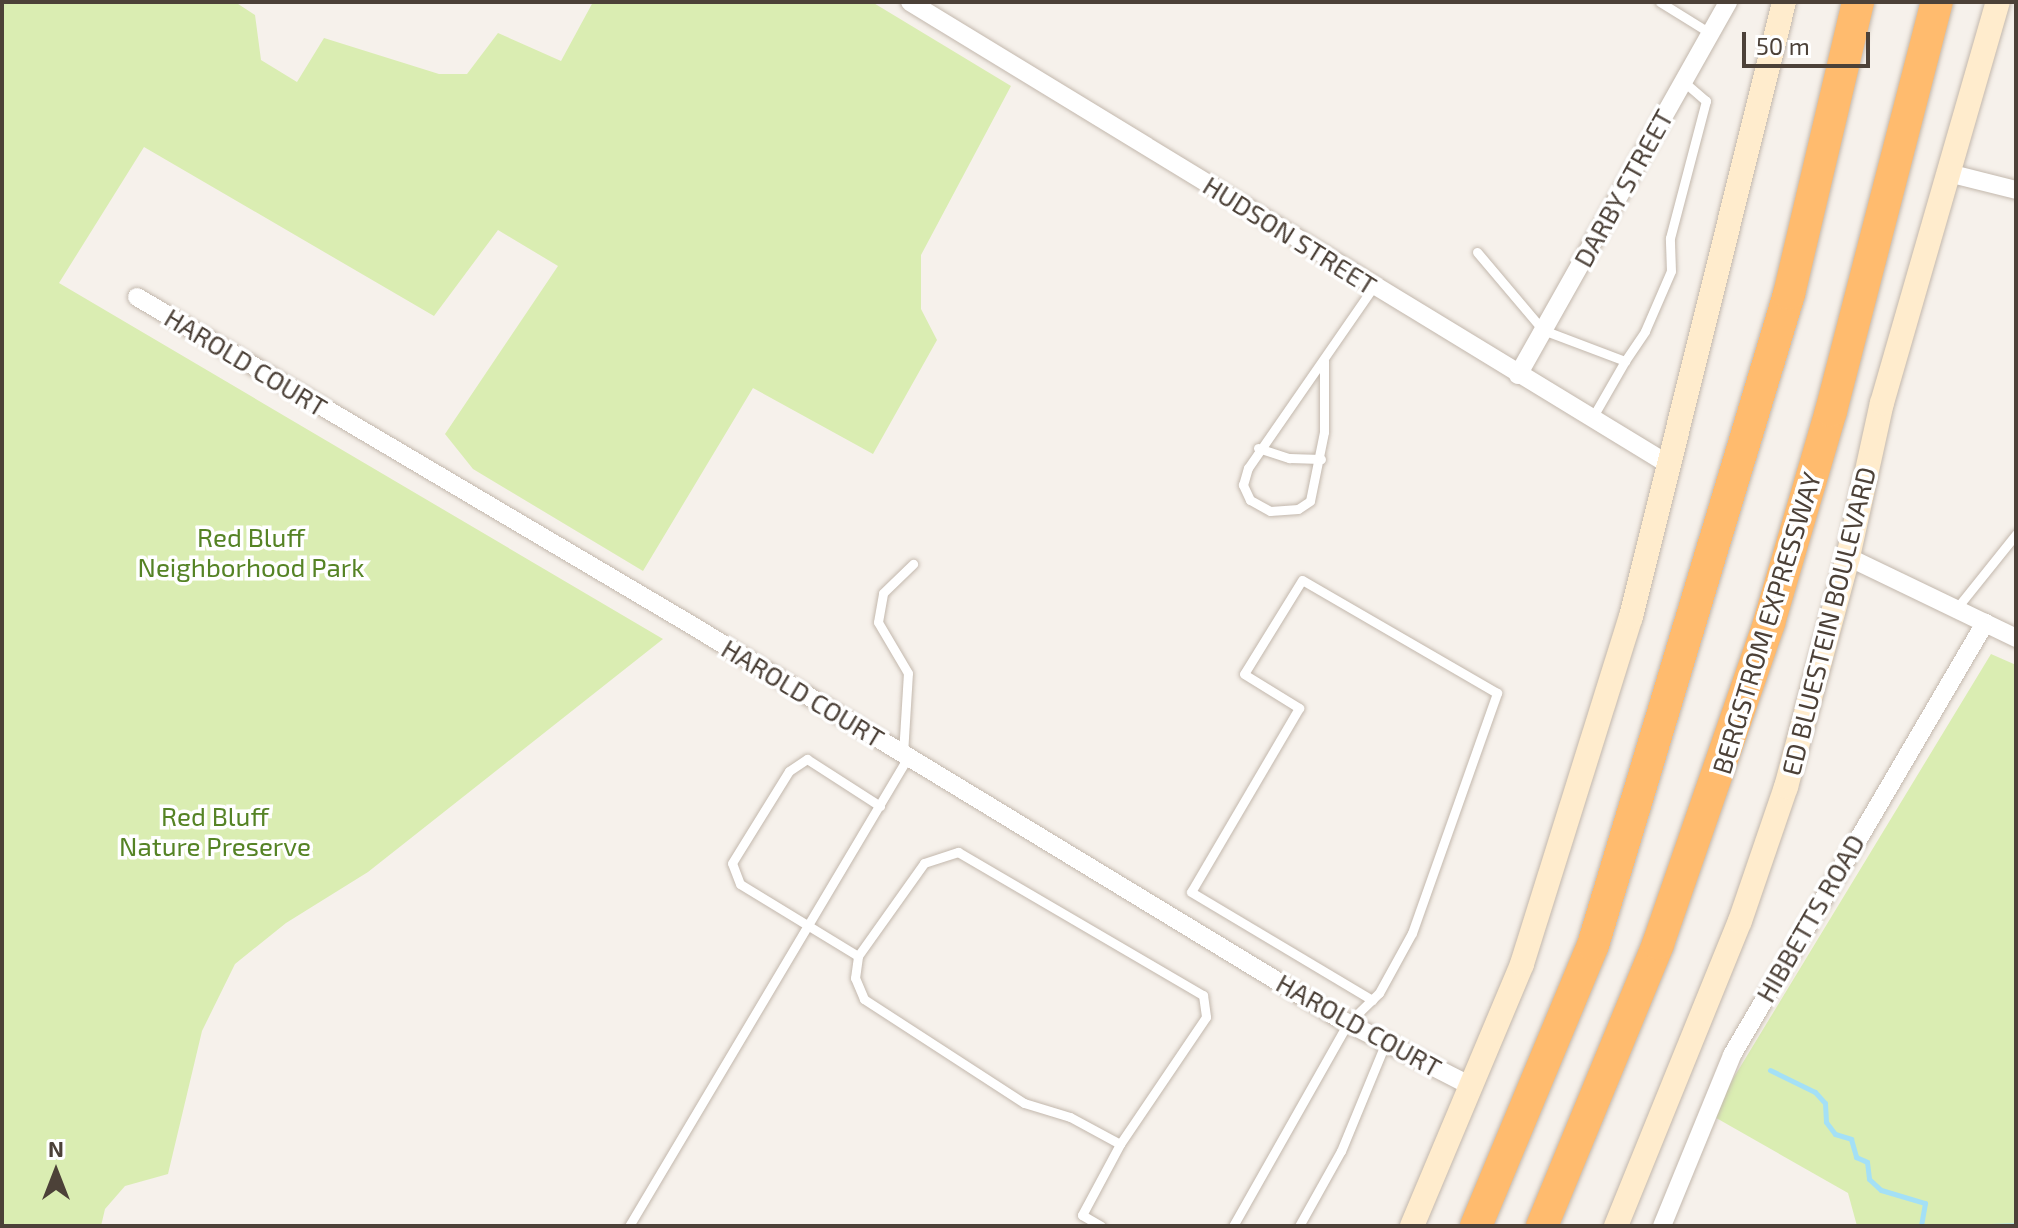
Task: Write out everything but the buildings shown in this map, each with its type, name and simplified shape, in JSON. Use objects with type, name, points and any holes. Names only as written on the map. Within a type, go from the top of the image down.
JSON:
[{"type":"highway","points":[[1476,1226],[1598,930],[1789,294],[1858,2]]},
{"type":"highway","name":"BERGSTROM EXPRESSWAY","points":[[1542,1226],[1658,944],[1769,623],[1831,411],[1937,2]]},
{"type":"main road","points":[[1412,1226],[1522,964],[1631,617],[1784,2]]},
{"type":"main road","name":"ED BLUESTEIN BOULEVARD","points":[[1616,1226],[1750,891],[1786,787],[1848,557],[1882,403],[1998,2]]},
{"type":"street","name":"HUDSON STREET","points":[[910,2],[1671,466]]},
{"type":"street","name":"DARBY STREET","points":[[1518,375],[1728,2]]},
{"type":"street","points":[[1948,173],[2016,190]]},
{"type":"street","name":"HAROLD COURT","points":[[137,297],[1348,1023],[1471,1086]]},
{"type":"street","points":[[1848,557],[2016,638]]},
{"type":"street","name":"HIBBETTS ROAD","points":[[1662,1226],[1732,1055],[1985,623]]},
{"type":"lane","points":[[1660,2],[1710,33]]},
{"type":"lane","points":[[1591,420],[1645,331],[1671,271],[1670,238],[1706,101],[1683,81]]},
{"type":"lane","points":[[1477,252],[1543,330],[1625,361]]},
{"type":"lane","points":[[1324,360],[1321,459],[1310,501],[1298,509],[1270,511],[1250,500],[1243,485],[1258,448],[1324,360],[1374,286]]},
{"type":"lane","points":[[1258,448],[1289,458],[1321,459]]},
{"type":"lane","points":[[1956,609],[2016,534]]},
{"type":"lane","points":[[629,1226],[880,806],[906,756],[908,673],[878,622],[883,593],[913,564]]},
{"type":"lane","points":[[1233,1226],[1348,1023],[1372,1000],[1412,933],[1497,693],[1302,580],[1244,674],[1299,708],[1191,892],[1372,1000]]},
{"type":"lane","points":[[858,956],[740,884],[732,863],[789,771],[807,759],[880,806]]},
{"type":"lane","points":[[1101,1226],[1082,1215],[1120,1144],[1206,1017],[1203,995],[958,852],[924,863],[858,956],[855,978],[864,999],[1024,1103],[1070,1117],[1120,1144]]},
{"type":"lane","points":[[1299,1226],[1341,1151],[1386,1042]]},
{"type":"green space","points":[[2,2],[235,2],[255,15],[261,60],[297,82],[324,38],[439,74],[467,74],[498,33],[561,61],[593,2],[872,2],[1011,86],[921,255],[921,309],[937,340],[873,454],[753,388],[643,571],[473,469],[445,434],[558,266],[498,230],[434,316],[144,147],[59,283],[663,639],[368,872],[286,923],[235,964],[202,1031],[168,1174],[125,1186],[105,1209],[101,1226],[2,1226]]},
{"type":"green space","points":[[1991,654],[2016,665],[2016,1226],[1857,1226],[1848,1193],[1711,1115]]},
{"type":"waterway","points":[[1770,1070],[1815,1092],[1825,1103],[1826,1122],[1835,1134],[1851,1139],[1856,1157],[1867,1162],[1869,1179],[1881,1190],[1925,1203],[1921,1226]]},
{"type":"waterway","points":[[1991,1226],[2016,1225]]},
{"type":"park label","name":"Red Bluff Neighborhood Park","points":[[251,552]]},
{"type":"park label","name":"Red Bluff Nature Preserve","points":[[215,831]]}]
